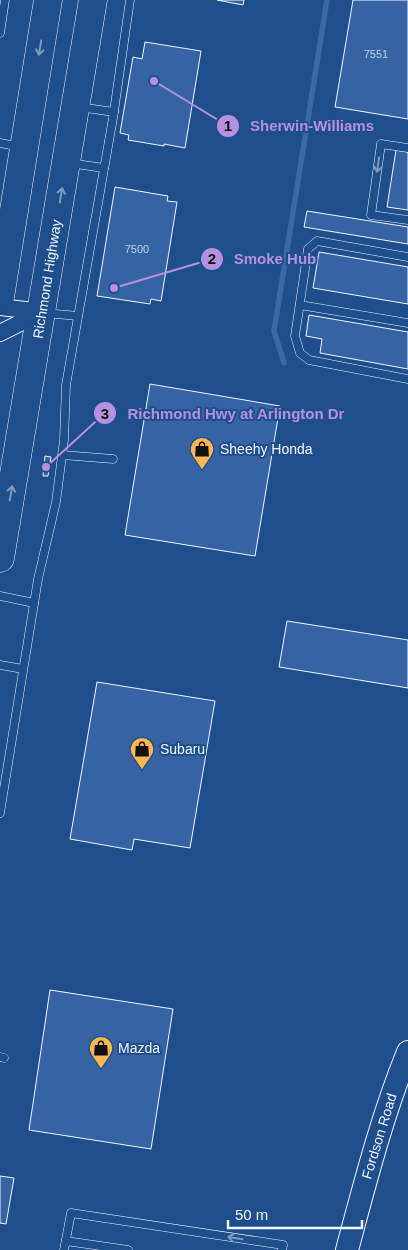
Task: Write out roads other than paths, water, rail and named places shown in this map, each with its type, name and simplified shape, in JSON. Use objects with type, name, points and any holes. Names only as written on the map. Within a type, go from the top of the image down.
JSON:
[{"type":"highway","points":[[0,298],[12,145],[48,0]]},
{"type":"highway","name":"Richmond Highway","points":[[0,558],[93,0]]},
{"type":"street","points":[[0,307],[42,312]]},
{"type":"street","points":[[0,333],[42,312]]},
{"type":"street","name":"Fordson Road","points":[[347,1250],[372,1155],[394,1086],[408,1052]]},
{"type":"lane","points":[[0,33],[5,0]]},
{"type":"lane","points":[[0,813],[38,579],[56,502],[64,440],[66,385],[114,112],[130,0]]},
{"type":"lane","points":[[76,106],[114,112]]},
{"type":"lane","points":[[408,148],[381,144],[371,215],[408,220]]},
{"type":"lane","points":[[66,163],[104,168]]},
{"type":"lane","points":[[408,257],[317,241],[308,249],[296,336],[300,353],[309,360],[408,379]]},
{"type":"lane","points":[[300,305],[408,324]]},
{"type":"lane","points":[[42,312],[78,316]]},
{"type":"lane","points":[[62,455],[113,459]]},
{"type":"lane","points":[[0,596],[34,603]]},
{"type":"lane","points":[[0,665],[23,669]]},
{"type":"lane","points":[[64,1250],[71,1213],[283,1248]]},
{"type":"lane","points":[[66,1241],[128,1250]]},
{"type":"waterway","points":[[284,363],[274,331],[327,0]]},
{"type":"place","name":"Sherwin-Williams","points":[[154,81]]},
{"type":"place","name":"Smoke Hub","points":[[114,288]]},
{"type":"place","name":"Richmond Hwy at Arlington Dr","points":[[46,467]]},
{"type":"place","name":"Sheehy Honda","points":[[202,470]]},
{"type":"place","name":"Subaru","points":[[142,770]]},
{"type":"place","name":"Mazda","points":[[101,1069]]}]
